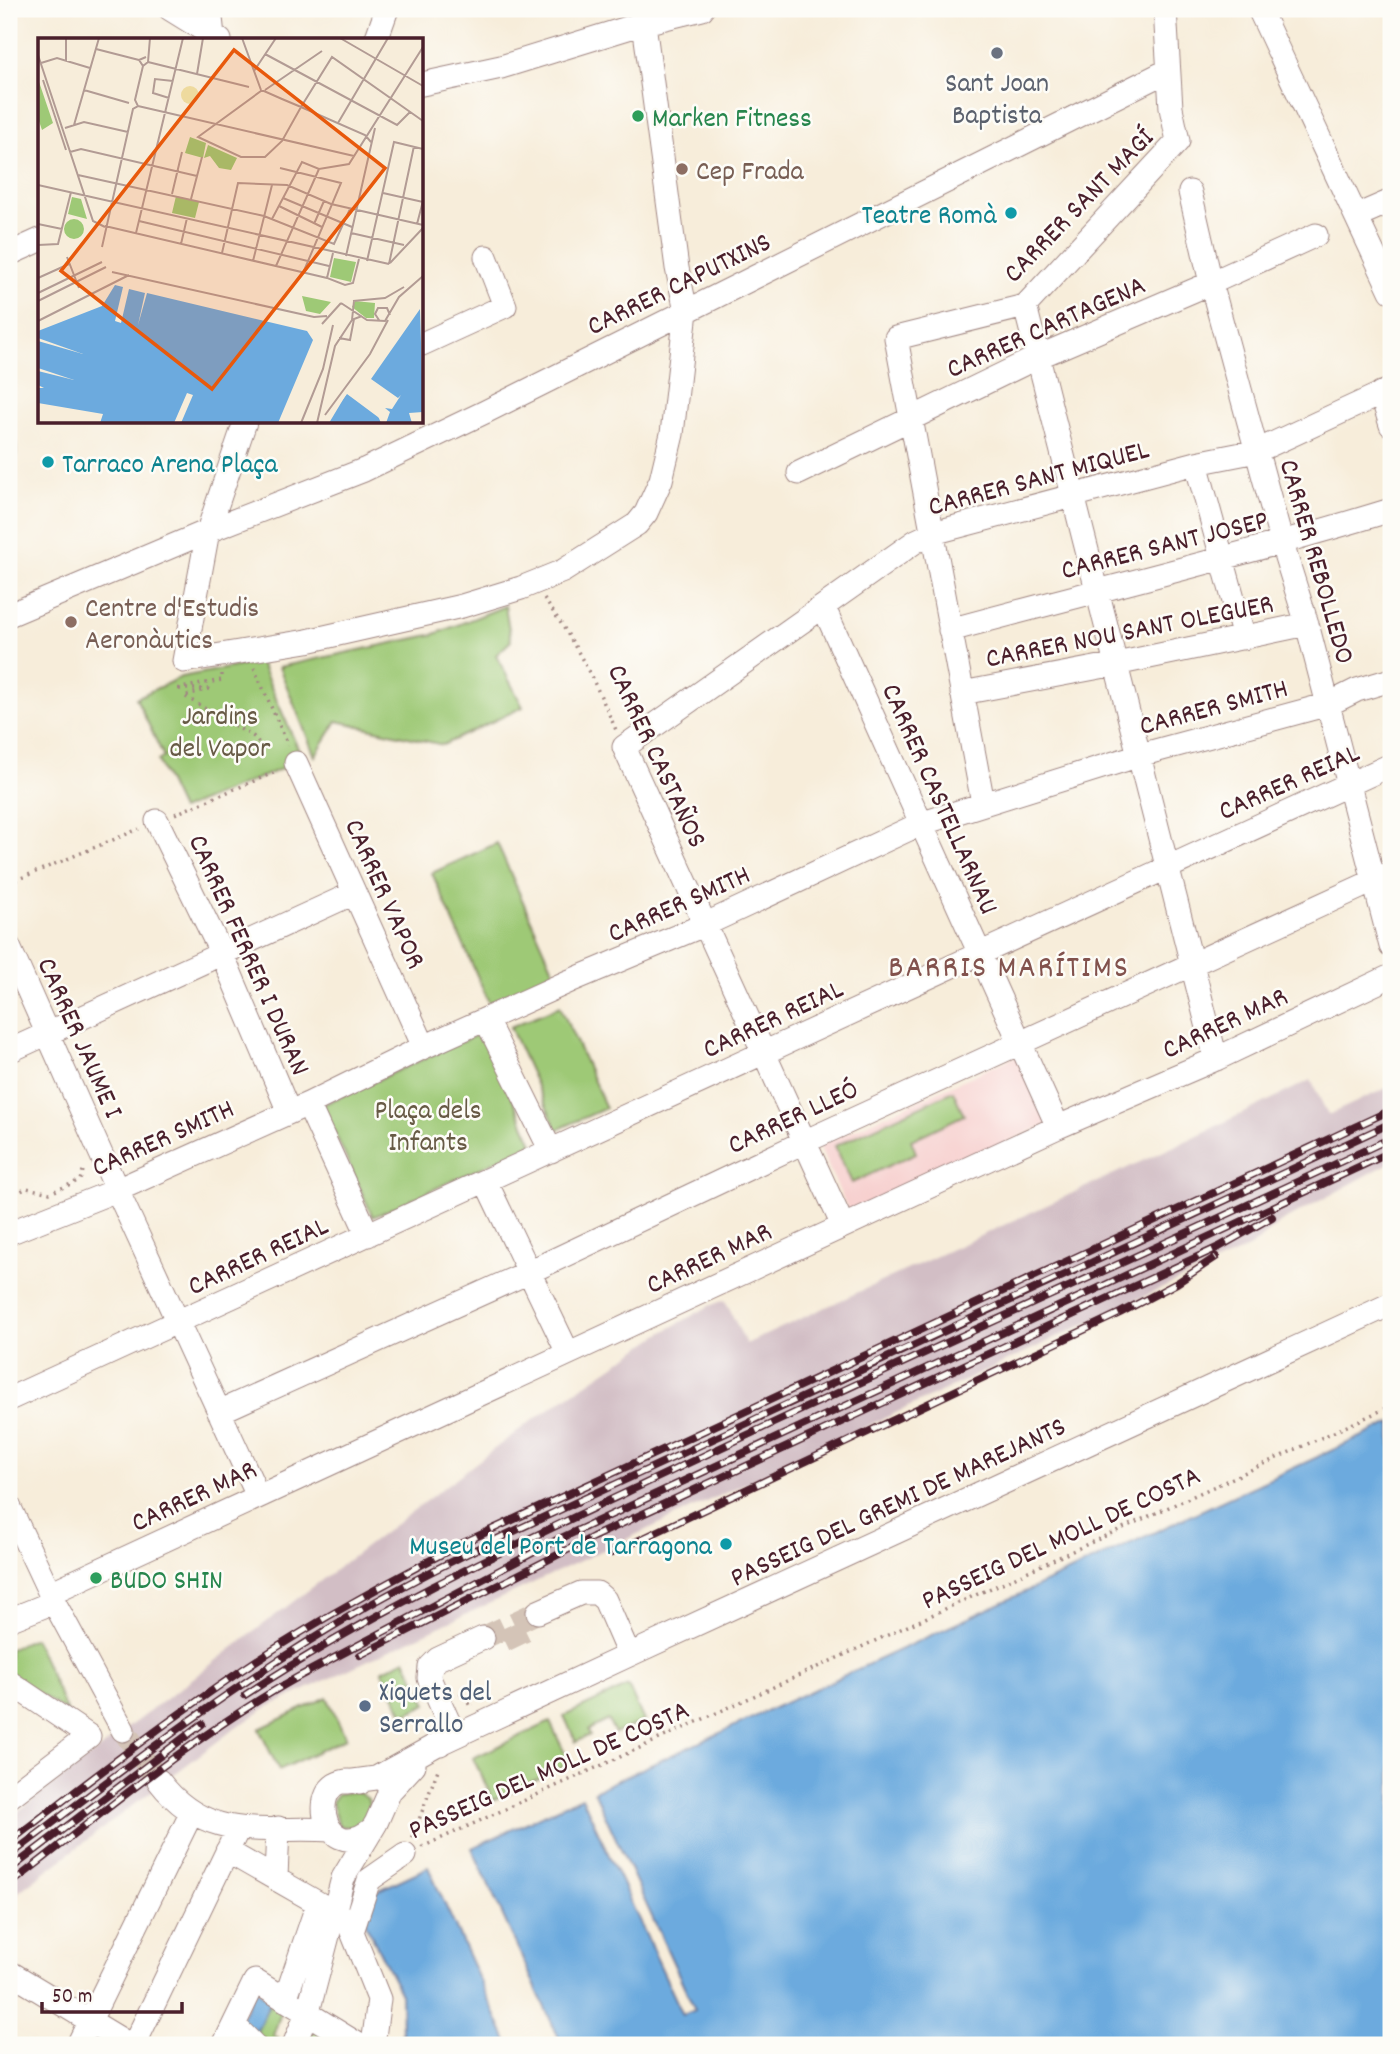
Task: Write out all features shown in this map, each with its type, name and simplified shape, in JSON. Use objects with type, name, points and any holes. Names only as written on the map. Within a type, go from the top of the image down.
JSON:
[{"type":"street","points":[[170,9],[216,38]]},
{"type":"street","points":[[210,9],[216,38]]},
{"type":"street","points":[[377,38],[387,9]]},
{"type":"street","points":[[424,84],[501,66],[643,16],[702,9]]},
{"type":"street","points":[[1165,9],[1167,71]]},
{"type":"street","points":[[1259,9],[1362,214],[1391,291]]},
{"type":"street","points":[[248,424],[208,531],[184,661],[307,641],[462,606],[563,571],[637,524],[646,513],[661,480],[672,435],[686,311],[677,268],[643,16]]},
{"type":"street","name":"CARRER SANT MAGÍ","points":[[911,420],[895,338],[1025,306],[1178,141],[1167,71]]},
{"type":"street","name":"CARRER CAPUTXINS","points":[[9,615],[208,531],[364,470],[1167,71]]},
{"type":"street","name":"CARRER REBOLLEDO","points":[[1190,191],[1211,283],[1329,704],[1349,785],[1382,877],[1391,946]]},
{"type":"street","points":[[1362,214],[1391,201]]},
{"type":"street","name":"CARRER CARTAGENA","points":[[799,473],[1038,357],[1316,235]]},
{"type":"street","points":[[9,254],[38,241]]},
{"type":"street","points":[[424,343],[505,306],[486,257]]},
{"type":"street","points":[[1025,306],[1216,1059]]},
{"type":"street","points":[[1386,391],[1391,425]]},
{"type":"street","name":"CARRER SANT MIQUEL","points":[[624,747],[916,541],[933,533],[1196,463],[1257,451],[1386,391]]},
{"type":"street","points":[[911,420],[983,803]]},
{"type":"street","points":[[1196,463],[1244,638]]},
{"type":"street","name":"CARRER SANT JOSEP","points":[[950,631],[1098,589],[1282,544],[1391,510]]},
{"type":"street","name":"CARRER CASTELLARNAU","points":[[824,608],[1058,1127]]},
{"type":"street","name":"CARRER NOU SANT OLEGUER","points":[[962,693],[1307,624]]},
{"type":"street","name":"CARRER SMITH","points":[[9,1233],[117,1190],[299,1108],[424,1047],[570,981],[704,925],[920,824],[1140,755],[1329,704],[1357,690],[1391,680]]},
{"type":"street","name":"CARRER CASTAÑOS","points":[[624,747],[843,1226]]},
{"type":"street","name":"CARRER VAPOR","points":[[296,763],[424,1047]]},
{"type":"street","name":"CARRER REIAL","points":[[9,1399],[1391,765]]},
{"type":"street","name":"CARRER FERRER I DURAN","points":[[157,821],[299,1108]]},
{"type":"street","name":"CARRER LLEÓ","points":[[219,1412],[529,1272],[804,1142],[1382,877]]},
{"type":"street","points":[[9,1051],[354,894]]},
{"type":"street","name":"CARRER JAUME I","points":[[9,947],[258,1496]]},
{"type":"street","name":"CARRER MAR","points":[[9,1620],[258,1496],[1058,1127],[1216,1059],[1391,976]]},
{"type":"street","points":[[486,1020],[551,1152]]},
{"type":"street","points":[[299,1108],[368,1235]]},
{"type":"street","points":[[485,1182],[568,1353]]},
{"type":"street","name":"PASSEIG DEL GREMI DE MAREJANTS","points":[[346,1782],[376,1778],[435,1746],[629,1655],[1391,1304]]},
{"type":"street","points":[[9,1506],[52,1597],[123,1730]]},
{"type":"street","points":[[538,1612],[582,1593],[597,1592],[605,1600],[629,1655]]},
{"type":"street","points":[[435,1746],[449,1730],[449,1723],[429,1678],[429,1667],[438,1659],[483,1638]]},
{"type":"street","points":[[9,1682],[89,1736],[9,1797]]},
{"type":"street","name":"PASSEIG DEL GREMI DE MAREJANTS","points":[[343,1878],[390,1791],[435,1746]]},
{"type":"street","points":[[159,1781],[171,1797],[192,1812],[238,1829],[286,1828],[334,1832],[342,1837],[358,1838],[375,1823],[379,1807],[372,1790],[355,1782],[346,1782],[330,1791],[325,1798],[286,1828],[276,1878]]},
{"type":"street","points":[[285,2000],[326,1908],[343,1878],[334,1832],[324,1817],[325,1798]]},
{"type":"street","points":[[78,2045],[192,1812]]},
{"type":"street","points":[[10,1975],[132,2045],[238,1829]]},
{"type":"street","points":[[228,1851],[355,1925]]},
{"type":"street","points":[[373,2045],[379,1999],[352,1932],[369,1880],[405,1855]]},
{"type":"street","points":[[294,2045],[306,2013],[326,1908]]},
{"type":"street","points":[[254,2045],[229,2035],[255,1981],[359,2045]]},
{"type":"path","name":"CARRER CASTAÑOS","points":[[532,583],[562,624],[597,687],[624,747]]},
{"type":"path","points":[[252,663],[296,763]]},
{"type":"path","points":[[223,669],[222,680],[176,689],[208,690],[184,696],[254,737],[259,743]]},
{"type":"path","points":[[9,1197],[27,1188],[50,1192],[80,1180],[84,1168]]},
{"type":"path","name":"PASSEIG DEL MOLL DE COSTA","points":[[405,1855],[1391,1406]]},
{"type":"path","points":[[453,1699],[463,1694],[470,1706],[483,1700]]},
{"type":"path","name":"PASSEIG DEL MOLL DE COSTA","points":[[405,1855],[442,1758],[435,1746]]},
{"type":"shaded area","points":[[1016,1056],[1047,1124],[850,1214],[819,1146]]},
{"type":"shaded area","points":[[1311,1080],[1328,1115],[1391,1086],[1391,1162],[1281,1222],[1250,1247],[264,1709],[9,1899],[9,1818],[527,1424],[660,1334],[725,1300],[746,1344],[1190,1139]]},
{"type":"green space","points":[[505,606],[511,641],[496,655],[523,707],[443,745],[337,721],[315,756],[279,667],[435,634]]},
{"type":"green space","name":"Jardins del Vapor","points":[[260,662],[303,760],[181,810],[158,761],[164,757],[136,698],[181,677]]},
{"type":"green space","points":[[497,843],[556,976],[490,1005],[432,873]]},
{"type":"green space","points":[[560,1006],[606,1108],[557,1130],[510,1027]]},
{"type":"green space","name":"Plaça dels Infants","points":[[483,1032],[533,1144],[373,1217],[322,1105]]},
{"type":"green space","points":[[953,1091],[964,1115],[911,1140],[916,1153],[852,1183],[835,1146]]},
{"type":"green space","points":[[34,1638],[67,1712],[9,1674],[9,1649]]},
{"type":"green space","points":[[405,1659],[427,1704],[404,1715],[382,1671]]},
{"type":"green space","points":[[628,1686],[644,1721],[615,1733],[608,1720],[588,1730],[590,1735],[576,1742],[564,1716]]},
{"type":"green space","points":[[327,1697],[346,1738],[279,1770],[259,1729]]},
{"type":"green space","points":[[550,1722],[570,1764],[493,1800],[473,1758]]},
{"type":"green space","points":[[357,1791],[368,1799],[370,1812],[359,1828],[339,1826],[332,1802],[338,1794]]},
{"type":"green space","points":[[271,2000],[283,2007],[273,2036],[278,2038],[276,2045],[261,2045],[254,2037]]},
{"type":"green space","points":[[313,2024],[345,2045],[305,2045]]},
{"type":"sand","name":"Tarraco Arena Plaça","points":[[9,423],[16,453],[9,483]]},
{"type":"water","points":[[1391,1423],[1391,2045],[562,2045],[472,1848],[582,1797],[683,2015],[695,2010],[594,1791]]},
{"type":"water","points":[[428,1867],[509,2045],[399,2045],[402,2034],[401,1994],[365,1923],[371,1894]]},
{"type":"water","points":[[255,1989],[271,2000],[254,2037],[239,2023]]},
{"type":"tunnel","points":[[483,1638],[538,1612]]},
{"type":"tunnel","points":[[510,1625],[523,1652]]},
{"type":"tunnel","points":[[123,1730],[159,1781]]},
{"type":"railway","points":[[9,1842],[223,1683],[279,1646],[383,1585],[463,1543],[1391,1110]]},
{"type":"railway","points":[[9,1856],[223,1698],[311,1639],[398,1589],[526,1526],[1391,1123]]},
{"type":"railway","points":[[245,1695],[351,1631],[459,1573],[770,1424],[1391,1138]]},
{"type":"railway","points":[[9,1885],[186,1749],[298,1677],[555,1541],[1391,1152]]},
{"type":"railway","points":[[360,1655],[593,1537],[1219,1247],[1272,1217]]},
{"type":"railway","points":[[612,1553],[1120,1313],[1177,1283],[1216,1257]]},
{"type":"railway","points":[[9,1870],[202,1724]]},
{"type":"place","name":"Sant Joan Baptista","points":[[997,53]]},
{"type":"place","name":"Marken Fitness","points":[[638,116]]},
{"type":"place","name":"Cep Frada","points":[[682,169]]},
{"type":"place","name":"Teatre Romà","points":[[1011,213]]},
{"type":"place","name":"Tarraco Arena Plaça","points":[[48,462]]},
{"type":"place","name":"Centre d'Estudis Aeronàutics","points":[[71,622]]},
{"type":"place","name":"Museu del Port de Tarragona","points":[[726,1544]]},
{"type":"place","name":"BUDO SHIN","points":[[96,1578]]},
{"type":"place","name":"Xiquets del Serrallo","points":[[365,1706]]},
{"type":"district","name":"BARRIS MARÍTIMS","points":[[1009,965]]}]
